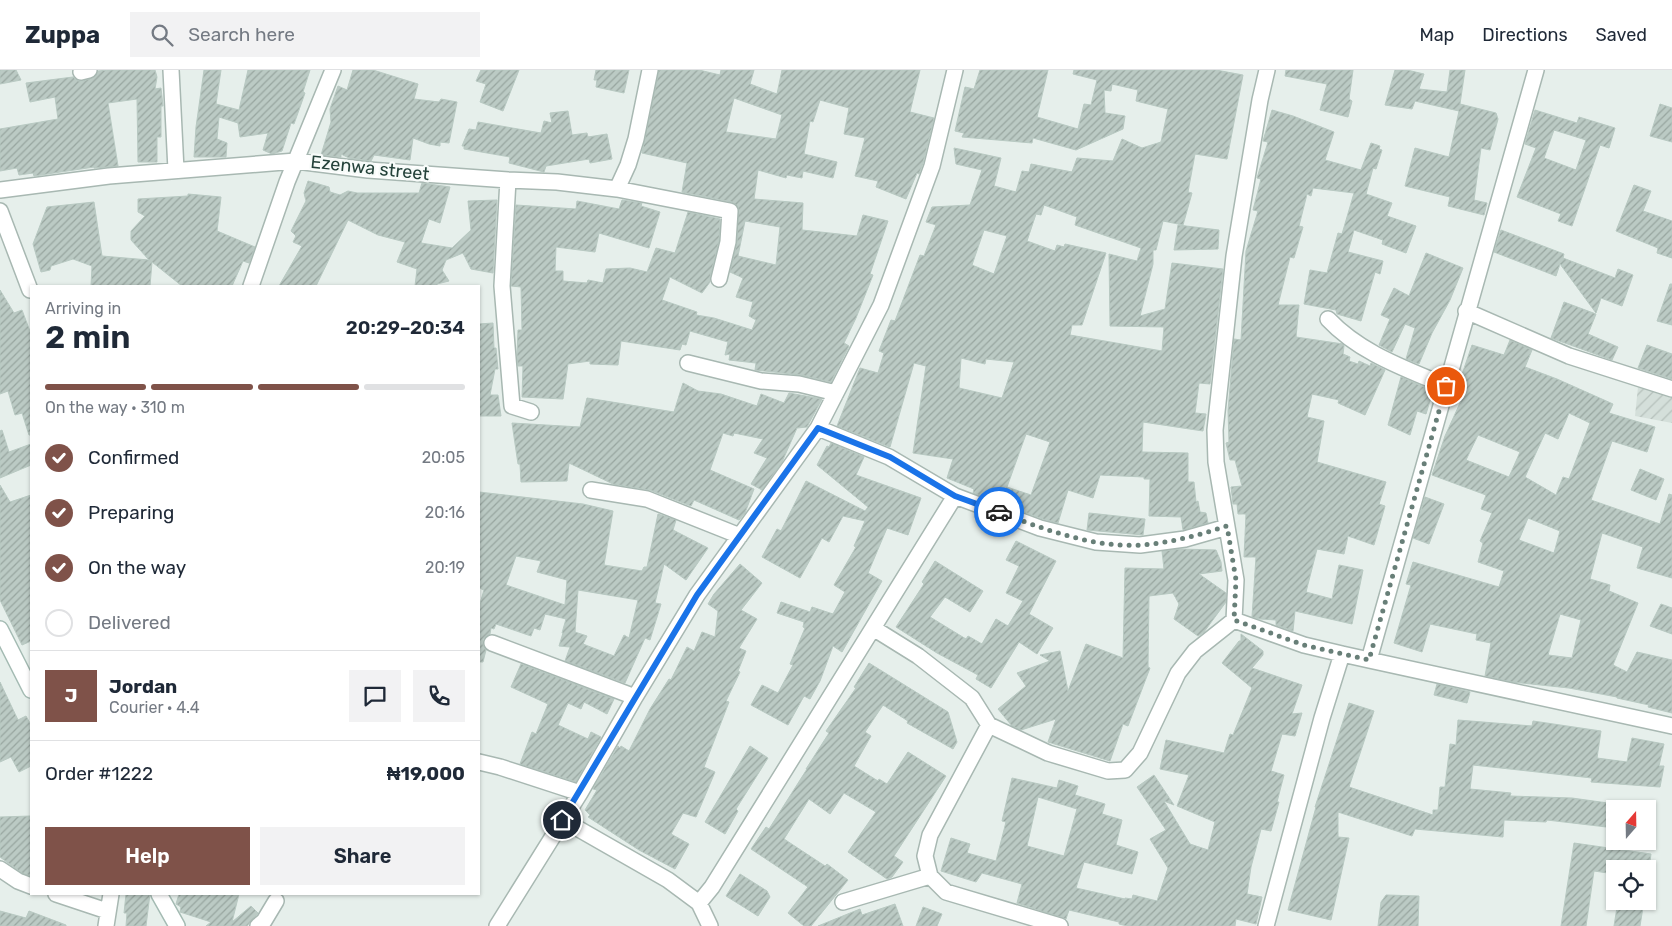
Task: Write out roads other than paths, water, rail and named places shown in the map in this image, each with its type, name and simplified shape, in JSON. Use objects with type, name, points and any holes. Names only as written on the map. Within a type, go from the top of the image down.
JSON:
[{"type":"street","points":[[170,70],[176,170]]},
{"type":"street","points":[[251,285],[296,161],[333,70]]},
{"type":"street","points":[[617,189],[628,165],[636,139],[650,70]]},
{"type":"street","points":[[497,926],[580,793],[697,595],[818,428],[881,305],[929,175],[955,70]]},
{"type":"street","points":[[873,628],[918,656],[972,698],[989,725],[1048,753],[1108,771],[1125,770],[1140,753],[1178,673],[1195,651],[1234,620],[1236,580],[1216,462],[1215,430],[1234,256],[1260,100],[1267,70]]},
{"type":"street","points":[[1369,660],[1466,311],[1536,70]]},
{"type":"street","name":"Ezenwa street","points":[[0,190],[109,176],[296,161],[368,170],[557,182],[617,189],[730,210],[728,242],[720,279]]},
{"type":"street","points":[[508,180],[502,286],[512,406],[531,412]]},
{"type":"street","points":[[0,211],[30,290]]},
{"type":"street","points":[[1466,311],[1569,356],[1672,389]]},
{"type":"street","points":[[1328,319],[1336,327],[1378,357],[1446,386]]},
{"type":"street","points":[[688,363],[761,381],[799,384],[836,393]]},
{"type":"street","points":[[818,428],[890,457],[955,496],[1040,528],[1096,542],[1140,545],[1185,539],[1227,526]]},
{"type":"street","points":[[591,490],[647,499],[740,536]]},
{"type":"street","points":[[699,903],[712,887],[955,496]]},
{"type":"street","points":[[1234,620],[1304,645],[1672,726]]},
{"type":"street","points":[[0,629],[30,688]]},
{"type":"street","points":[[492,643],[635,697]]},
{"type":"street","points":[[1266,926],[1322,718],[1342,654]]},
{"type":"street","points":[[989,725],[930,835],[925,856],[930,876],[946,892],[1060,926]]},
{"type":"street","points":[[480,762],[580,793]]},
{"type":"street","points":[[562,820],[668,880],[699,903],[710,926]]},
{"type":"street","points":[[0,870],[30,886]]},
{"type":"street","points":[[843,902],[930,876]]},
{"type":"street","points":[[59,895],[107,911]]},
{"type":"street","points":[[106,926],[111,895]]},
{"type":"street","points":[[160,895],[177,926]]},
{"type":"street","points":[[258,926],[264,921],[276,901]]}]
